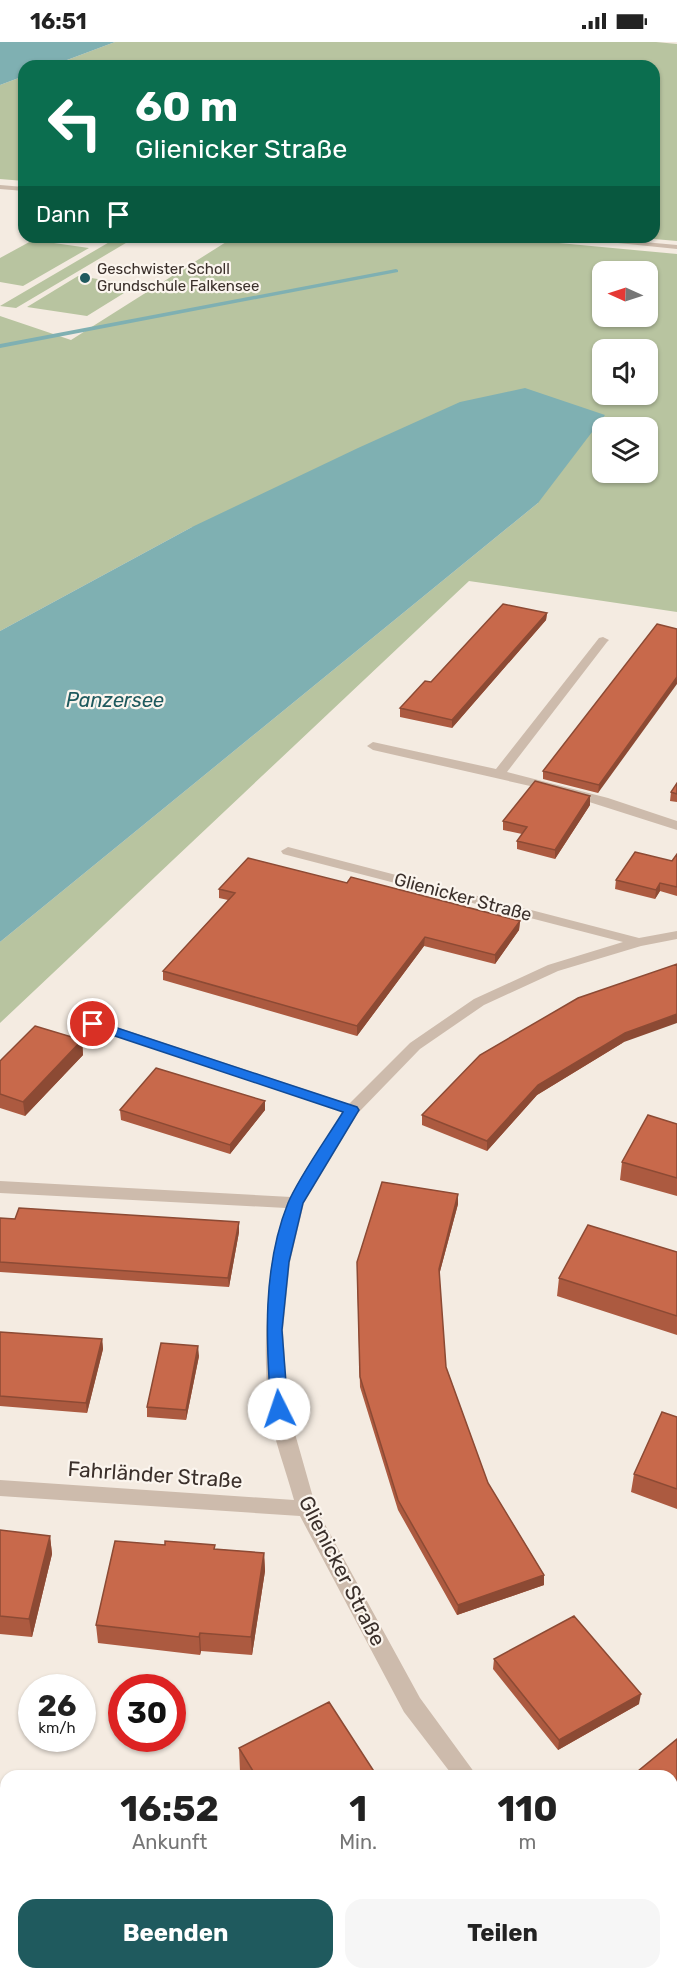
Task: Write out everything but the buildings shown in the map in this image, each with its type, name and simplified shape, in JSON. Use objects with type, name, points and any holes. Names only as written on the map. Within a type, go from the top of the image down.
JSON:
[{"type":"street","points":[[0,187],[18,188]]},
{"type":"street","points":[[631,243],[677,247]]},
{"type":"street","points":[[499,774],[603,640]]},
{"type":"street","points":[[373,746],[499,774],[638,810],[677,826]]},
{"type":"street","name":"Glienicker Straße","points":[[288,851],[639,942]]},
{"type":"street","name":"Glienicker Straße","points":[[461,1770],[412,1705],[306,1509],[279,1409],[274,1330],[281,1262],[296,1203],[351,1110],[415,1046],[479,1002],[553,968],[639,942],[677,935]]},
{"type":"street","points":[[93,1024],[351,1110]]},
{"type":"street","points":[[0,1187],[296,1203]]},
{"type":"street","name":"Fahrländer Straße","points":[[0,1488],[306,1509]]},
{"type":"green space","points":[[115,42],[656,42],[677,44],[677,241],[660,240],[660,60],[67,60]]},
{"type":"green space","points":[[18,78],[18,180],[0,179],[0,85]]},
{"type":"green space","points":[[28,243],[54,243],[89,248],[23,286],[0,282],[0,258]]},
{"type":"green space","points":[[108,243],[126,243],[16,308],[0,306]]},
{"type":"green space","points":[[225,243],[559,243],[677,254],[677,612],[469,581],[0,1023],[0,942],[538,503],[192,527],[0,631],[0,316],[71,340]]},
{"type":"green space","points":[[78,276],[137,285],[87,316],[27,307]]},
{"type":"water","points":[[0,42],[115,42],[67,60],[18,60],[18,78],[0,85]]},
{"type":"water","name":"Panzersee","points":[[525,388],[605,415],[592,417],[592,432],[538,503],[0,942],[0,631],[192,527],[460,402]]},
{"type":"waterway","points":[[0,346],[396,271]]},
{"type":"place","name":"Geschwister Scholl Grundschule Falkensee","points":[[85,278]]},
{"type":"route","points":[[93,1024],[351,1110],[296,1203],[281,1262],[274,1330],[279,1409]]}]
